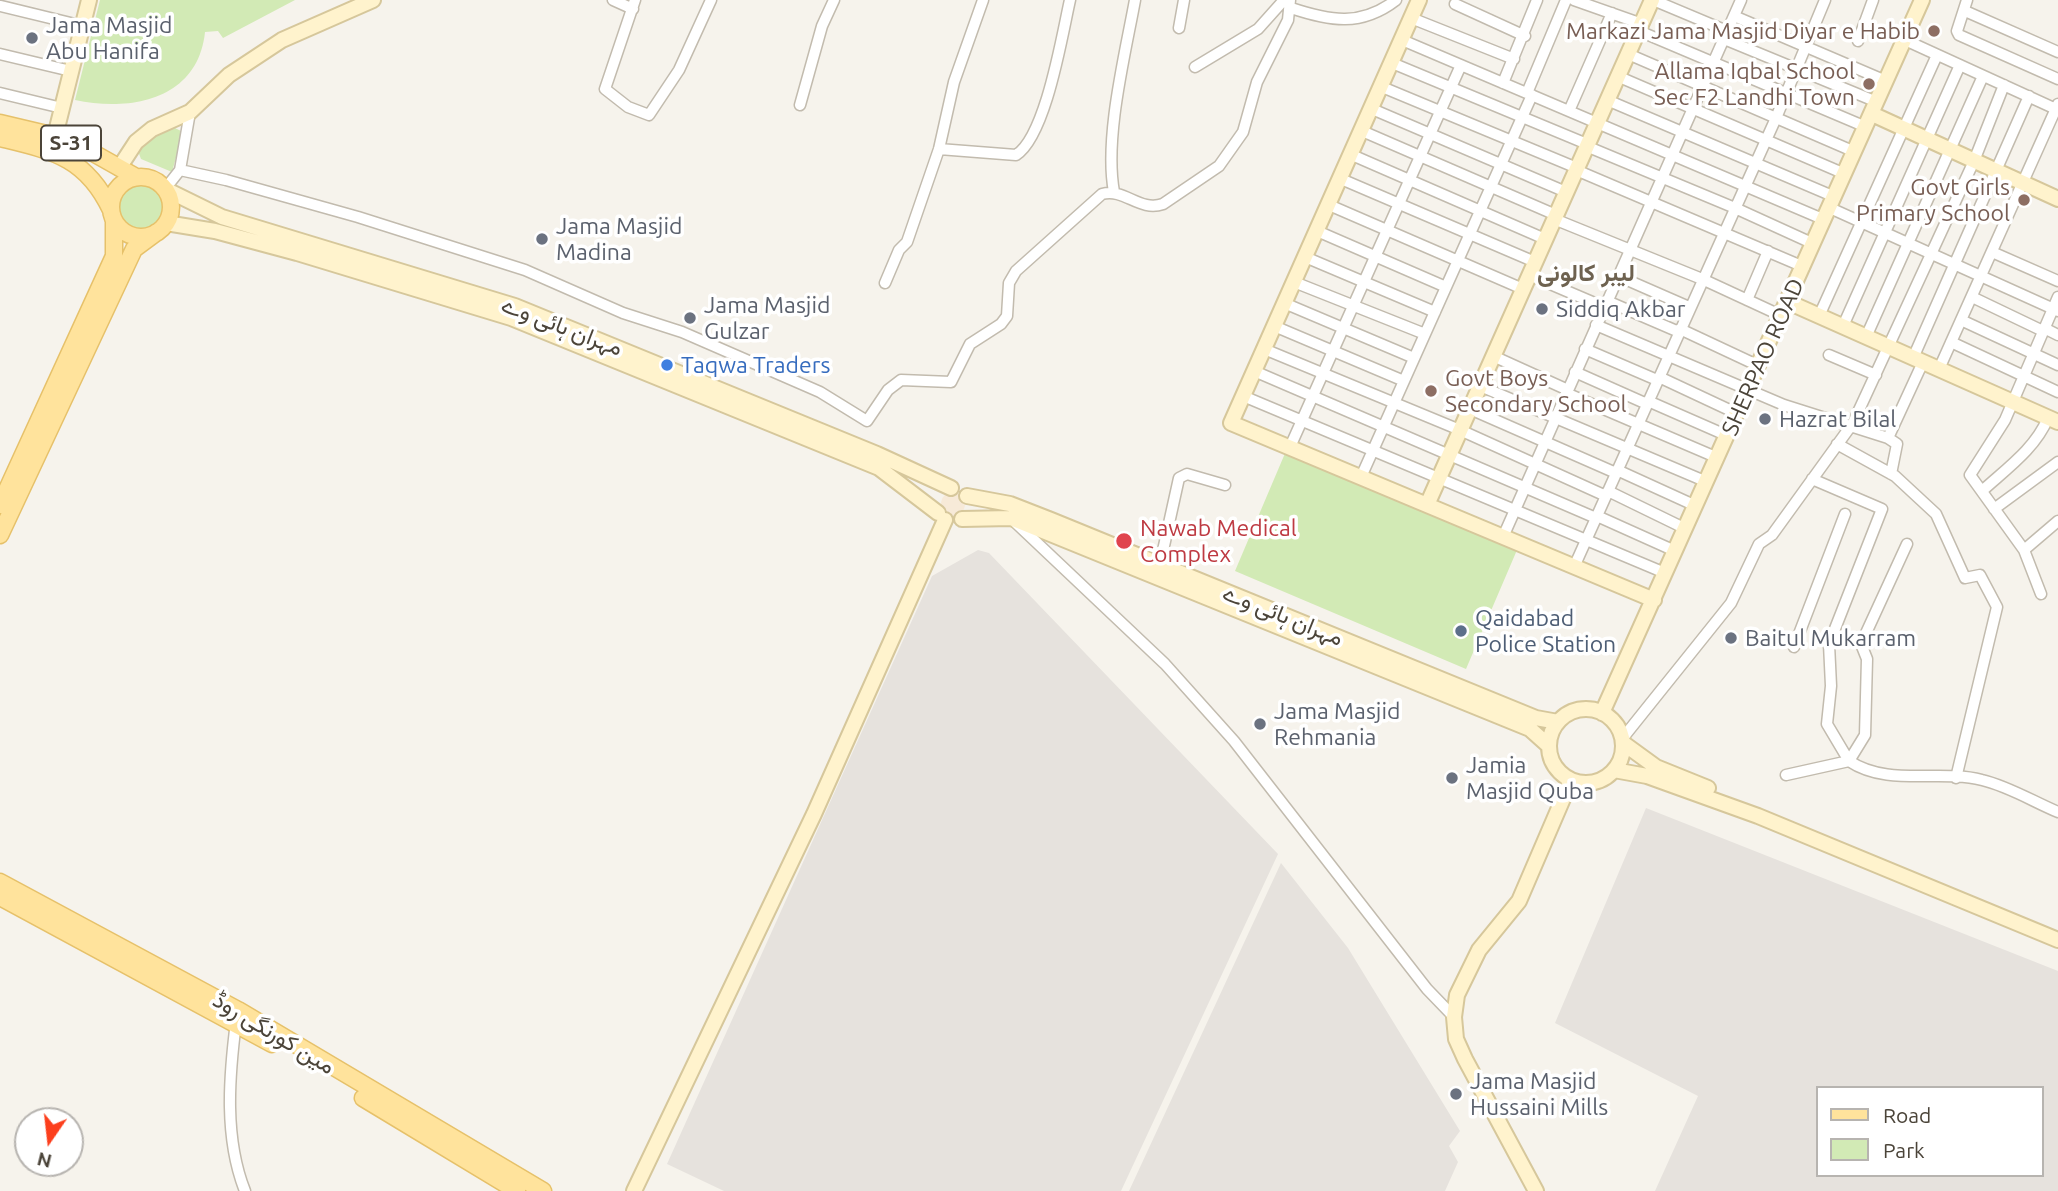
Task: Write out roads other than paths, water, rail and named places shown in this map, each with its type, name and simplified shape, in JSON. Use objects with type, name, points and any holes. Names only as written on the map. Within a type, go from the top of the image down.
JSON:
[{"type":"main road","name":"S-31","points":[[0,123],[46,139],[136,177]]},
{"type":"main road","name":"S-31","points":[[0,138],[46,139],[87,172],[101,188],[112,216]]},
{"type":"main road","points":[[0,505],[114,256],[112,216],[117,188],[124,181],[136,177],[157,182],[165,189],[170,212],[162,228],[134,249],[0,535]]},
{"type":"main road","points":[[112,216],[132,236],[145,237],[162,228]]},
{"type":"main road","name":"مین کورنگی روڈ","points":[[0,883],[543,1191]]},
{"type":"main road","name":"مین کورنگی روڈ","points":[[0,897],[237,1017],[517,1191]]},
{"type":"street","points":[[46,139],[62,108],[89,0]]},
{"type":"street","points":[[118,168],[136,142],[152,129],[190,112],[229,75],[282,40],[373,0]]},
{"type":"street","points":[[613,0],[634,4],[605,89],[628,107],[649,115],[679,70],[711,0]]},
{"type":"street","points":[[800,105],[822,26],[834,0]]},
{"type":"street","points":[[885,282],[899,250],[907,242],[939,149],[954,82],[983,0]]},
{"type":"street","points":[[939,149],[1016,155],[1021,152],[1037,128],[1044,109],[1070,0]]},
{"type":"street","points":[[1114,192],[1110,170],[1121,74],[1135,0]]},
{"type":"street","points":[[1179,28],[1184,0]]},
{"type":"street","points":[[1288,3],[1348,21],[1370,16],[1396,0]]},
{"type":"street","points":[[1419,0],[1231,423],[1654,600]]},
{"type":"street","points":[[1503,83],[1525,36],[1537,0]]},
{"type":"street","points":[[1361,477],[1521,118],[1566,0]]},
{"type":"street","points":[[1574,0],[1612,13],[1713,62],[1787,92],[1872,115]]},
{"type":"street","points":[[1427,505],[1653,0],[1797,68],[1872,115],[2058,200]]},
{"type":"street","points":[[1503,537],[1741,0]]},
{"type":"street","points":[[1574,567],[1776,118],[1825,0]]},
{"type":"street","points":[[1858,41],[1873,0]]},
{"type":"street","name":"SHERPAO ROAD","points":[[1602,713],[1922,0]]},
{"type":"street","points":[[180,170],[345,213],[525,270],[623,313],[682,332],[820,392],[867,421],[888,390],[901,380],[951,382],[970,344],[1001,324],[1007,316],[1009,283],[1016,271],[1102,194],[1114,192],[1141,205],[1154,207],[1163,204],[1219,166],[1243,132],[1257,82],[1288,3]]},
{"type":"street","points":[[1195,67],[1258,29],[1288,3]]},
{"type":"street","points":[[1455,4],[1525,36]]},
{"type":"street","points":[[2058,52],[1966,5],[1957,31],[1959,35],[2058,79]]},
{"type":"street","points":[[1,6],[83,26]]},
{"type":"street","points":[[1569,111],[1612,13]]},
{"type":"street","points":[[1734,16],[1886,81]]},
{"type":"street","points":[[1411,18],[1514,59]]},
{"type":"street","points":[[1402,40],[1671,156],[1745,185],[1830,209]]},
{"type":"street","points":[[1905,40],[2057,106],[1939,369]]},
{"type":"street","points":[[0,54],[71,71]]},
{"type":"street","points":[[1628,54],[1855,152]]},
{"type":"street","points":[[1819,316],[1937,55]]},
{"type":"street","points":[[1392,63],[1814,244]]},
{"type":"street","points":[[1290,447],[1385,228],[1461,65]]},
{"type":"street","points":[[1843,326],[1959,65]]},
{"type":"street","points":[[1617,76],[1845,174]]},
{"type":"street","points":[[1866,337],[1907,243],[1952,151],[1983,76]]},
{"type":"street","points":[[1623,741],[1731,603],[1759,544],[1772,535],[1852,425],[1974,161],[2004,85]]},
{"type":"street","points":[[1381,87],[1653,200],[1804,267]]},
{"type":"street","points":[[0,93],[62,108]]},
{"type":"street","points":[[1888,438],[1954,265],[2029,96]]},
{"type":"street","points":[[1607,100],[1756,163],[1830,209],[2055,310]]},
{"type":"street","points":[[1372,109],[1566,192]]},
{"type":"street","points":[[165,189],[180,170],[190,112]]},
{"type":"street","points":[[1362,131],[1782,316]]},
{"type":"street","points":[[1352,155],[1545,239]]},
{"type":"street","points":[[1341,179],[1469,234],[1529,275]]},
{"type":"street","name":"مہران ہائی وے","points":[[165,189],[222,217],[515,306],[877,454],[951,488]]},
{"type":"street","points":[[1329,205],[1458,258],[1529,275],[1679,330],[1759,366]]},
{"type":"street","points":[[162,228],[215,232],[297,253],[511,318],[879,468],[942,516],[962,519],[1011,518],[1530,729],[1549,746],[1555,766],[1571,780],[1590,783],[1600,780],[1614,770],[1623,752],[1619,728],[1602,713],[1587,709],[1571,712],[1558,722],[1549,746]]},
{"type":"street","points":[[1317,231],[1446,287]]},
{"type":"street","points":[[1747,300],[1768,251]]},
{"type":"street","points":[[1992,252],[2058,281]]},
{"type":"street","points":[[1305,257],[1434,312]]},
{"type":"street","points":[[1618,276],[1689,307]]},
{"type":"street","points":[[1294,282],[1425,334]]},
{"type":"street","points":[[1972,297],[2058,335]]},
{"type":"street","points":[[2041,594],[2025,550],[1970,473],[1996,437],[2055,310],[2058,297]]},
{"type":"street","points":[[1788,302],[2053,420],[2030,447],[1982,491]]},
{"type":"street","points":[[1284,303],[1414,358]]},
{"type":"street","points":[[1961,320],[2058,365]]},
{"type":"street","points":[[1596,325],[1784,405],[1888,438],[1897,444],[1891,474]]},
{"type":"street","points":[[1274,326],[1404,381]]},
{"type":"street","points":[[1951,342],[2058,392]]},
{"type":"street","points":[[1264,349],[1460,430],[1686,529]]},
{"type":"street","points":[[1586,349],[1738,414]]},
{"type":"street","points":[[1829,355],[1876,375]]},
{"type":"street","points":[[1493,356],[1637,425],[1718,458]]},
{"type":"street","points":[[1254,372],[1675,551]]},
{"type":"street","points":[[1575,372],[1728,436]]},
{"type":"street","points":[[1480,386],[1707,482]]},
{"type":"street","points":[[1243,396],[1665,573]]},
{"type":"street","points":[[1470,409],[1696,506]]},
{"type":"street","points":[[1837,443],[1891,474],[1936,514],[1965,578],[1980,575],[1997,607],[1956,778]]},
{"type":"street","points":[[1994,509],[2058,462]]},
{"type":"street","points":[[1160,564],[1179,478],[1187,474],[1225,485]]},
{"type":"street","points":[[1812,479],[1882,509],[1829,644],[1831,686],[1827,724],[1849,761],[1863,770],[1885,774],[1982,780],[2058,812]]},
{"type":"street","points":[[634,1191],[814,814],[942,516],[937,500],[940,494],[951,488],[967,495],[970,508],[962,519]]},
{"type":"street","name":"مہران ہائی وے","points":[[967,495],[1010,504],[1536,718],[1558,722]]},
{"type":"street","points":[[1794,647],[1845,514]]},
{"type":"street","points":[[1011,518],[1164,664],[1234,741],[1427,989],[1454,1017]]},
{"type":"street","points":[[2025,550],[2058,521]]},
{"type":"street","points":[[1786,775],[1849,761],[1865,735],[1867,659],[1861,644],[1907,544]]},
{"type":"street","points":[[1623,741],[1656,767],[2058,940]]},
{"type":"street","points":[[1614,770],[1647,776],[1758,816],[2058,931]]},
{"type":"street","points":[[1536,1191],[1465,1059],[1456,1039],[1454,1017],[1457,996],[1479,950],[1519,901],[1571,780]]},
{"type":"street","points":[[237,1017],[230,1099],[236,1153],[245,1191]]},
{"type":"place","name":"Markazi Jama Masjid Diyar e Habib","points":[[1934,31]]},
{"type":"place","name":"Jama Masjid Abu Hanifa","points":[[32,38]]},
{"type":"place","name":"Allama Iqbal School Sec F2 Landhi Town","points":[[1869,84]]},
{"type":"place","name":"Govt Girls Primary School","points":[[2024,200]]},
{"type":"place","name":"Jama Masjid Madina","points":[[542,239]]},
{"type":"place","name":"Siddiq Akbar","points":[[1542,309]]},
{"type":"place","name":"Jama Masjid Gulzar","points":[[690,318]]},
{"type":"place","name":"Taqwa Traders","points":[[667,365]]},
{"type":"place","name":"Govt Boys Secondary School","points":[[1431,391]]},
{"type":"place","name":"Hazrat Bilal","points":[[1765,419]]},
{"type":"place","name":"Nawab Medical Complex","points":[[1124,541]]},
{"type":"place","name":"Qaidabad Police Station","points":[[1461,631]]},
{"type":"place","name":"Baitul Mukarram","points":[[1731,638]]},
{"type":"place","name":"Jama Masjid Rehmania","points":[[1260,724]]},
{"type":"place","name":"Jamia Masjid Quba","points":[[1452,778]]},
{"type":"place","name":"Jama Masjid Hussaini Mills","points":[[1456,1094]]},
{"type":"district","name":"لیبر کالونی","points":[[1586,273]]}]
